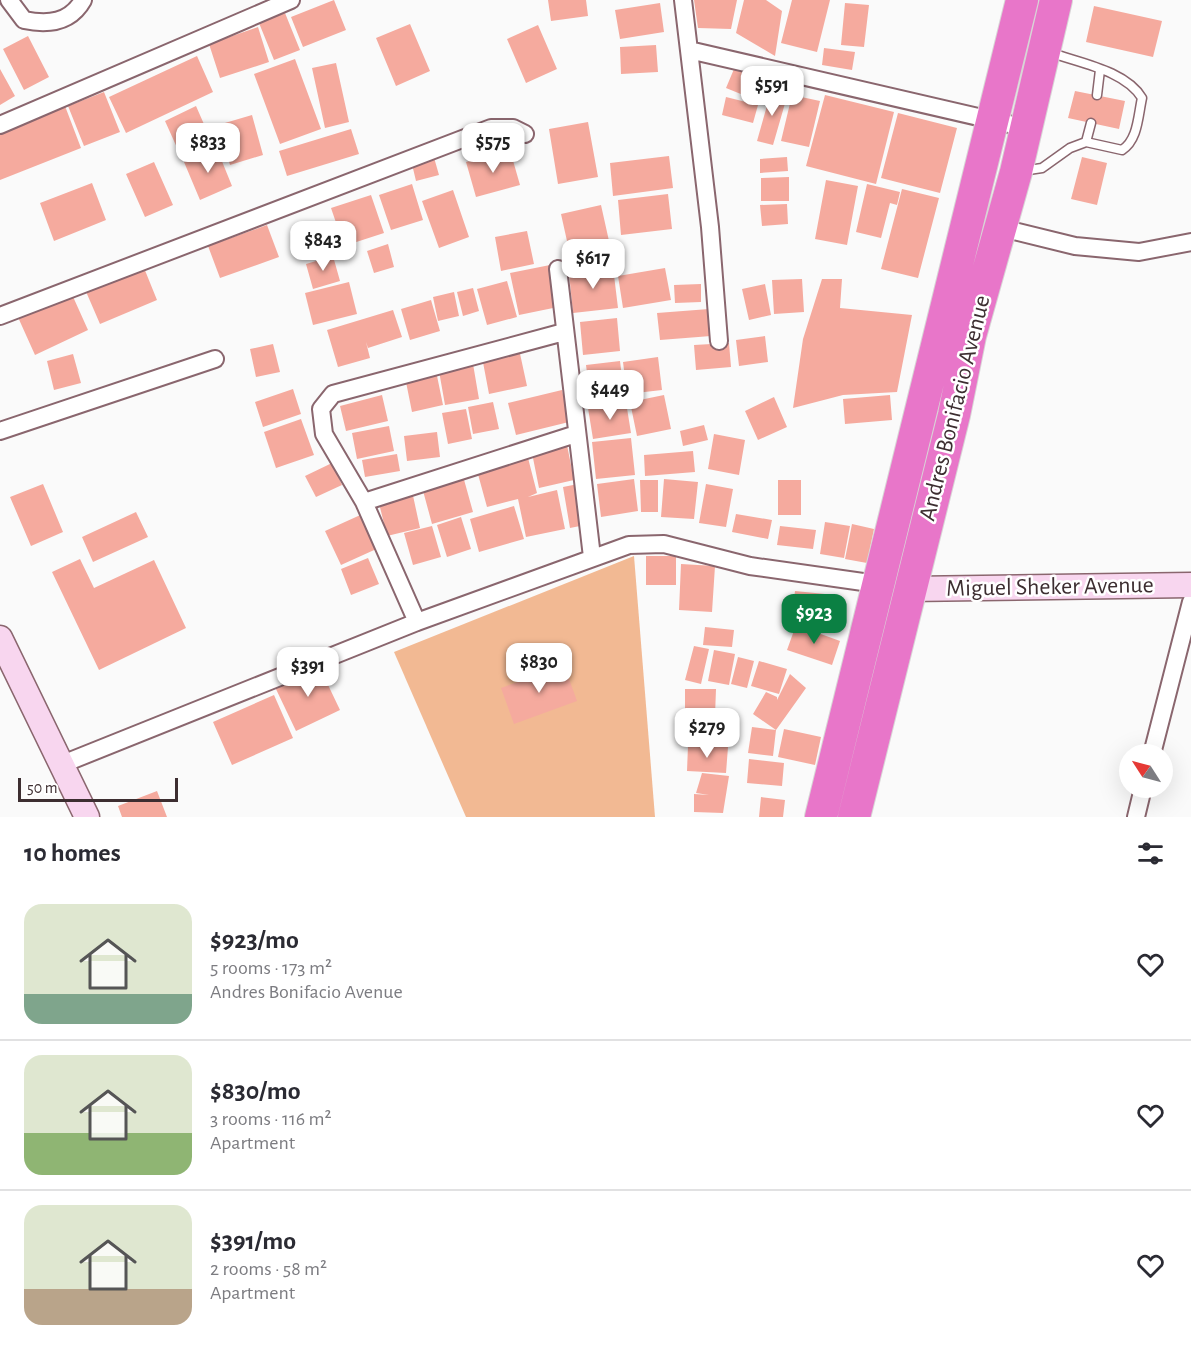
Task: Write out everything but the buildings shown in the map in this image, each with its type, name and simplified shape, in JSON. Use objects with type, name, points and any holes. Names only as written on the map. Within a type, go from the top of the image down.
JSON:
[{"type":"highway","name":"Andres Bonifacio Avenue","points":[[821,817],[1022,0]]},
{"type":"highway","name":"Andres Bonifacio Avenue","points":[[854,817],[954,415],[970,336],[1002,228],[1056,0]]},
{"type":"street","points":[[9,0],[24,20],[46,24],[67,18],[83,0]]},
{"type":"street","points":[[0,125],[291,0]]},
{"type":"street","points":[[683,0],[710,228],[719,341]]},
{"type":"street","points":[[689,50],[1026,128]]},
{"type":"street","points":[[0,316],[491,128],[513,128],[525,134]]},
{"type":"street","points":[[1002,228],[1075,246],[1139,252],[1191,242]]},
{"type":"street","points":[[558,269],[592,557]]},
{"type":"street","points":[[417,622],[364,502],[324,434],[321,409],[333,394],[564,332]]},
{"type":"street","points":[[0,431],[215,359]]},
{"type":"street","points":[[364,502],[576,434]]},
{"type":"street","points":[[60,765],[417,622],[629,545],[664,544],[750,566],[909,589]]},
{"type":"street","name":"Miguel Sheker Avenue","points":[[909,589],[1191,585]]},
{"type":"street","points":[[1155,744],[1191,602]]},
{"type":"street","points":[[0,638],[87,817]]},
{"type":"street","points":[[1136,817],[1141,798]]},
{"type":"lane","points":[[1016,172],[1042,168],[1070,148],[1086,142],[1122,150],[1130,145],[1142,98],[1126,82],[1043,49]]},
{"type":"lane","points":[[1097,95],[1100,70]]},
{"type":"lane","points":[[1086,142],[1091,123]]},
{"type":"shaded area","points":[[634,556],[655,817],[466,817],[394,652]]}]
